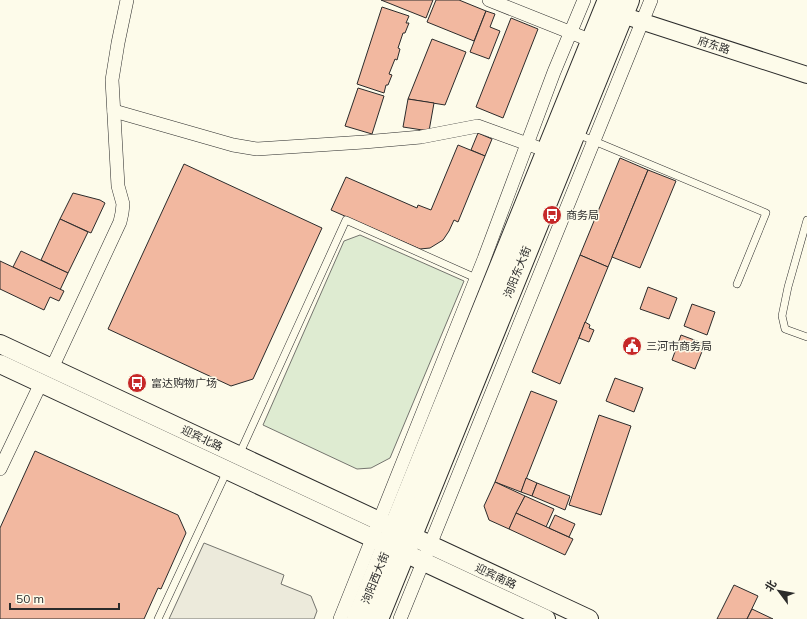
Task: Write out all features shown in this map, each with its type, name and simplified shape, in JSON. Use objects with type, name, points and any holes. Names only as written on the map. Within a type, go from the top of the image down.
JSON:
[{"type":"highway","name":"泃阳东大街","points":[[395,538],[485,282],[537,148],[592,41],[619,5]]},
{"type":"highway","name":"泃阳东大街","points":[[395,538],[573,133],[619,5]]},
{"type":"highway","name":"泃阳西大街","points":[[358,619],[395,538]]},
{"type":"highway","name":"泃阳西大街","points":[[377,619],[395,538]]},
{"type":"main road","name":"迎宾北路","points":[[0,344],[239,456],[395,538]]},
{"type":"main road","name":"迎宾北路","points":[[0,364],[227,470],[395,538]]},
{"type":"main road","name":"迎宾南路","points":[[395,538],[430,545],[589,619]]},
{"type":"main road","name":"迎宾南路","points":[[395,538],[423,562],[546,619]]},
{"type":"street","points":[[52,368],[120,222],[122,213],[123,204],[118,186],[112,80],[127,0]]},
{"type":"street","points":[[489,0],[592,41]]},
{"type":"street","points":[[114,111],[233,145],[258,149],[364,142],[421,136],[478,126],[537,148],[554,72],[584,0]]},
{"type":"street","points":[[400,619],[651,0]]},
{"type":"street","name":"府东路","points":[[619,5],[642,22],[807,75]]},
{"type":"street","points":[[0,470],[41,383]]},
{"type":"street","points":[[340,619],[395,538]]},
{"type":"lane","points":[[573,133],[766,213],[737,284]]},
{"type":"lane","points":[[239,456],[346,220],[485,282]]},
{"type":"lane","points":[[807,220],[788,287],[782,316],[785,329],[807,337]]},
{"type":"lane","points":[[158,619],[227,470]]},
{"type":"green space","points":[[360,235],[464,281],[390,458],[371,468],[357,469],[263,425],[344,241]]},
{"type":"shaded area","points":[[204,543],[284,575],[281,584],[311,596],[317,611],[314,619],[169,619]]},
{"type":"building","points":[[381,0],[433,0],[426,18]]},
{"type":"building","points":[[436,0],[459,0],[486,11],[474,41],[427,22]]},
{"type":"building","points":[[382,7],[409,16],[406,23],[409,23],[405,33],[403,33],[398,48],[400,49],[397,60],[395,59],[389,74],[392,75],[388,85],[386,85],[384,93],[357,84]]},
{"type":"building","points":[[486,11],[495,14],[490,27],[500,31],[489,59],[470,52]]},
{"type":"building","points":[[511,18],[538,29],[503,118],[476,107]]},
{"type":"building","points":[[432,39],[466,52],[445,105],[408,99]]},
{"type":"building","points":[[358,88],[384,96],[372,134],[345,126]]},
{"type":"building","points":[[408,99],[434,103],[429,131],[403,127]]},
{"type":"building","points":[[478,133],[492,139],[485,156],[471,150]]},
{"type":"building","points":[[458,145],[485,156],[458,222],[454,220],[443,240],[430,248],[420,249],[331,210],[346,177],[417,208],[418,205],[431,210]]},
{"type":"building","points":[[620,158],[648,170],[608,267],[580,255]]},
{"type":"building","points":[[184,164],[322,228],[253,379],[231,386],[108,329]]},
{"type":"building","points":[[648,170],[676,181],[640,268],[612,257]]},
{"type":"building","points":[[73,193],[100,200],[105,203],[91,233],[60,219]]},
{"type":"building","points":[[60,219],[88,232],[68,273],[41,260]]},
{"type":"building","points":[[21,251],[68,273],[60,290],[13,267]]},
{"type":"building","points":[[580,255],[608,267],[560,384],[532,372]]},
{"type":"building","points":[[0,261],[64,291],[59,301],[50,297],[44,310],[0,289]]},
{"type":"building","points":[[648,287],[677,298],[669,319],[640,309]]},
{"type":"building","points":[[692,304],[715,312],[707,335],[684,326]]},
{"type":"building","points":[[585,322],[590,325],[589,328],[594,330],[589,342],[579,338]]},
{"type":"building","points":[[681,335],[705,344],[695,369],[672,360]]},
{"type":"building","points":[[615,378],[643,388],[634,412],[606,401]]},
{"type":"building","points":[[531,391],[557,401],[521,492],[495,482]]},
{"type":"building","points":[[599,415],[631,426],[601,515],[569,505]]},
{"type":"building","points":[[35,451],[178,515],[186,533],[161,589],[158,588],[144,619],[0,619],[0,528]]},
{"type":"building","points":[[526,478],[537,483],[532,496],[521,492]]},
{"type":"building","points":[[495,482],[525,496],[509,529],[489,520],[484,506]]},
{"type":"building","points":[[537,483],[570,496],[565,510],[532,496]]},
{"type":"building","points":[[525,496],[554,509],[546,527],[516,513]]},
{"type":"building","points":[[516,513],[573,539],[565,555],[509,529]]},
{"type":"building","points":[[555,515],[575,524],[569,537],[549,528]]},
{"type":"building","points":[[734,585],[758,596],[747,619],[717,619]]},
{"type":"building","points":[[752,609],[773,619],[747,619]]},
{"type":"place","name":"商务局","points":[[552,215]]},
{"type":"place","name":"三河市商务局","points":[[632,346]]},
{"type":"place","name":"富达购物广场","points":[[137,383]]}]
